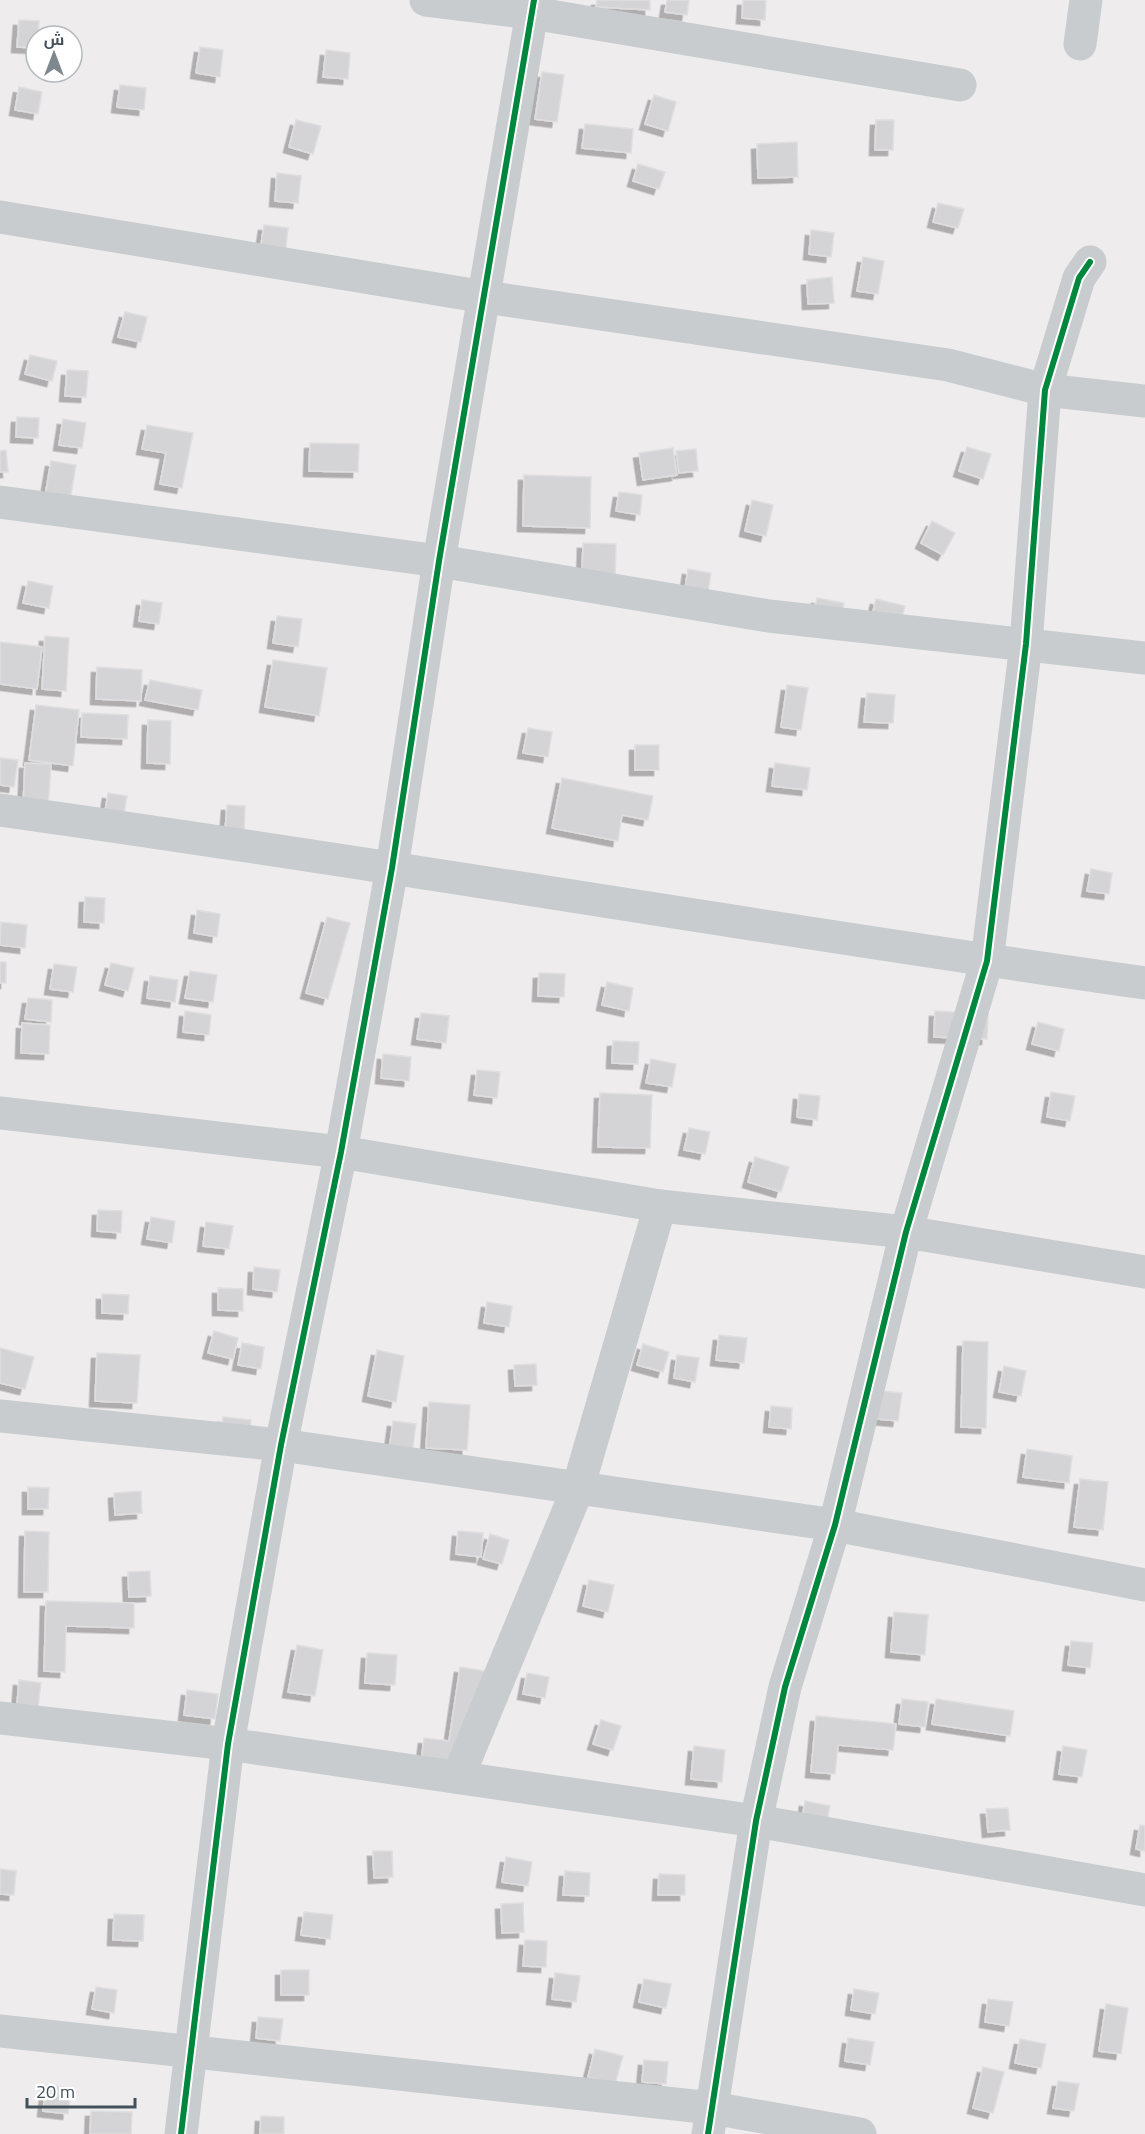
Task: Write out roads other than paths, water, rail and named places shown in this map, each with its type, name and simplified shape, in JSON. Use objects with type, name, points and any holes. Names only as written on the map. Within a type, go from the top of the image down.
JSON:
[{"type":"street","points":[[426,0],[533,7],[960,85]]},
{"type":"street","points":[[1080,44],[1086,0]]},
{"type":"street","points":[[181,2134],[228,1744],[281,1445],[341,1152],[392,868],[439,561],[533,7]]},
{"type":"street","points":[[0,217],[484,297],[948,365],[1045,390],[1145,401]]},
{"type":"street","points":[[710,2121],[756,1821],[785,1687],[835,1526],[906,1232],[987,961],[1026,644],[1045,390],[1079,278],[1090,262]]},
{"type":"street","points":[[0,502],[439,561],[769,616],[1145,658]]},
{"type":"street","points":[[0,810],[161,832],[987,961],[1145,983]]},
{"type":"street","points":[[0,1113],[341,1152],[660,1206],[906,1232],[1145,1272]]},
{"type":"street","points":[[458,1777],[578,1488],[660,1206]]},
{"type":"street","points":[[0,1416],[281,1445],[578,1488],[835,1526],[1145,1585]]},
{"type":"street","points":[[0,1718],[228,1744],[756,1821],[1145,1890]]},
{"type":"street","points":[[0,2031],[190,2053],[710,2121],[860,2134]]}]
